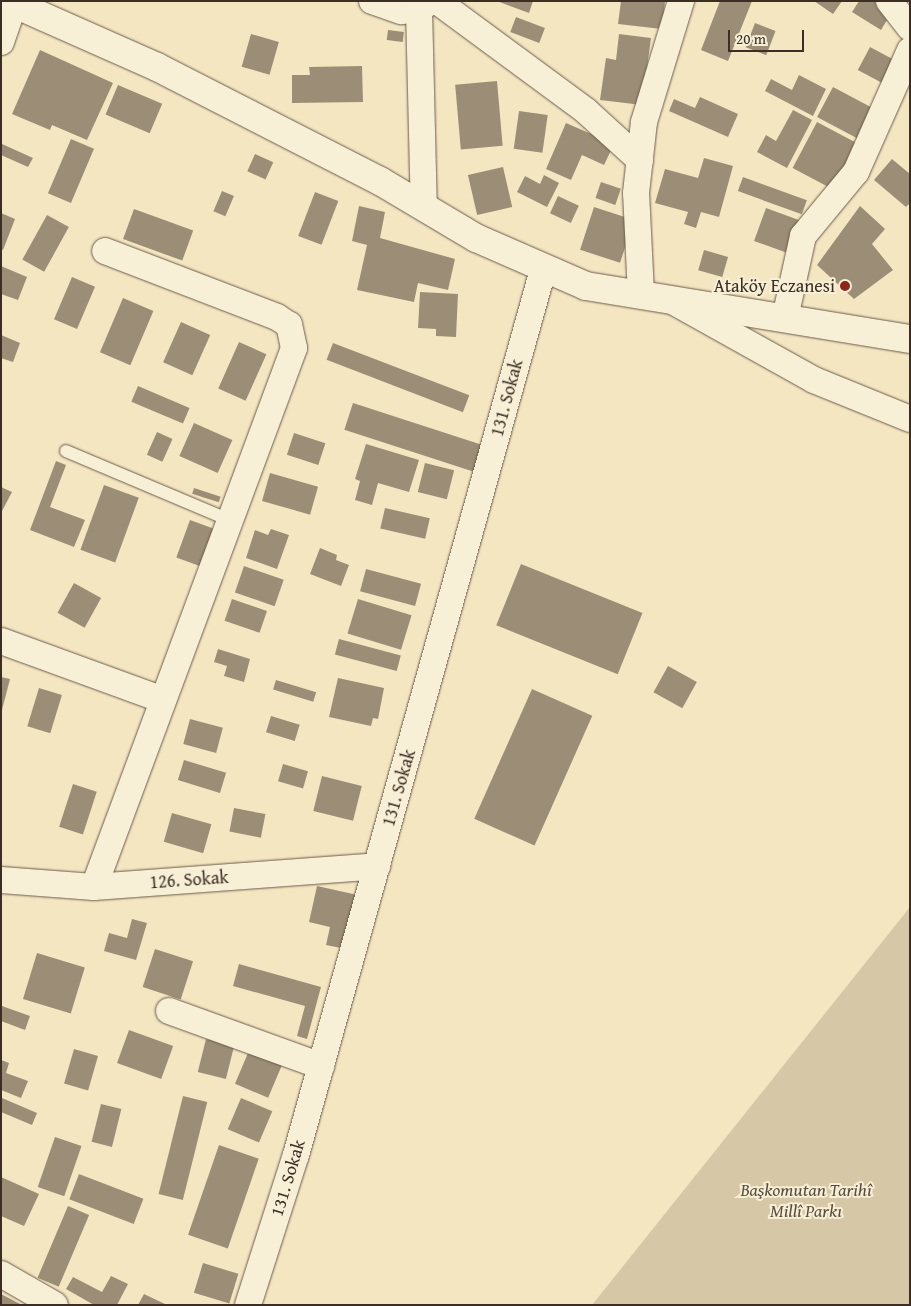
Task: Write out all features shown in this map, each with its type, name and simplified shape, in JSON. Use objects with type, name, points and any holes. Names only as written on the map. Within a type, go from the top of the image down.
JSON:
[{"type":"main road","points":[[11,3],[157,67],[380,181],[476,238],[543,270],[586,286],[910,339]]},
{"type":"street","points":[[372,1],[384,8],[401,11],[429,4],[586,111],[640,160]]},
{"type":"street","points":[[641,294],[636,193],[644,122],[681,1]]},
{"type":"street","points":[[890,1],[910,28]]},
{"type":"street","points":[[1,42],[11,3]]},
{"type":"street","points":[[424,207],[429,4]]},
{"type":"street","points":[[786,318],[803,236],[856,172],[910,50]]},
{"type":"street","points":[[94,887],[232,521],[294,348],[289,325],[278,317],[217,292],[105,251]]},
{"type":"street","name":"131. Sokak","points":[[248,1305],[321,1066],[543,270]]},
{"type":"street","points":[[669,299],[814,380],[910,419]]},
{"type":"street","points":[[1,641],[163,700]]},
{"type":"street","name":"126. Sokak","points":[[3,886],[94,887],[377,866]]},
{"type":"street","points":[[169,1011],[321,1066]]},
{"type":"street","points":[[1,1274],[55,1305]]},
{"type":"lane","points":[[66,451],[232,521]]},
{"type":"green space","name":"Başkomutan Tarihî Millî Parkı","points":[[910,907],[910,1305],[592,1305]]},
{"type":"building","points":[[497,1],[533,1],[529,13]]},
{"type":"building","points":[[621,1],[665,1],[662,29],[618,24]]},
{"type":"building","points":[[720,1],[752,1],[728,61],[701,50]]},
{"type":"building","points":[[814,1],[842,1],[833,14]]},
{"type":"building","points":[[859,1],[879,1],[893,10],[881,30],[852,12]]},
{"type":"building","points":[[516,17],[545,28],[539,43],[510,32]]},
{"type":"building","points":[[755,23],[776,31],[766,55],[746,47]]},
{"type":"building","points":[[388,30],[404,32],[403,42],[387,40]]},
{"type":"building","points":[[251,34],[279,42],[270,75],[242,67]]},
{"type":"building","points":[[619,34],[651,38],[642,105],[600,100],[606,58],[616,60]]},
{"type":"building","points":[[870,47],[900,63],[888,86],[858,70]]},
{"type":"building","points":[[40,50],[113,83],[87,140],[52,125],[50,130],[12,114]]},
{"type":"building","points":[[362,66],[363,102],[292,103],[292,75],[310,75],[309,67]]},
{"type":"building","points":[[799,75],[826,89],[813,116],[765,91],[771,79],[792,90]]},
{"type":"building","points":[[497,81],[503,146],[461,149],[455,85]]},
{"type":"building","points":[[118,85],[162,104],[150,133],[105,114]]},
{"type":"building","points":[[833,87],[874,109],[859,139],[817,117]]},
{"type":"building","points":[[700,97],[738,114],[728,137],[669,111],[674,99],[695,108]]},
{"type":"building","points":[[793,110],[812,120],[787,168],[757,152],[766,135],[776,141]]},
{"type":"building","points":[[519,111],[548,115],[542,153],[514,149]]},
{"type":"building","points":[[817,122],[858,144],[834,190],[793,168]]},
{"type":"building","points":[[566,123],[614,144],[604,165],[582,155],[571,180],[546,169]]},
{"type":"building","points":[[71,139],[94,149],[71,203],[48,193]]},
{"type":"building","points":[[2,144],[33,158],[28,167],[1,155]]},
{"type":"building","points":[[255,154],[273,162],[266,179],[247,171]]},
{"type":"building","points":[[704,158],[733,166],[719,217],[701,212],[696,228],[684,224],[688,212],[655,203],[665,169],[698,178]]},
{"type":"building","points":[[892,159],[910,174],[910,203],[906,207],[874,180]]},
{"type":"building","points":[[503,167],[512,207],[477,215],[468,175]]},
{"type":"building","points":[[544,175],[559,183],[547,207],[517,192],[525,176],[540,184]]},
{"type":"building","points":[[743,177],[807,200],[802,214],[738,191]]},
{"type":"building","points":[[601,182],[621,189],[615,205],[595,198]]},
{"type":"building","points":[[222,191],[234,196],[225,216],[213,211]]},
{"type":"building","points":[[315,192],[338,201],[321,245],[298,236]]},
{"type":"building","points":[[558,196],[579,206],[571,223],[550,213]]},
{"type":"building","points":[[359,206],[385,212],[380,238],[455,259],[448,290],[418,283],[414,302],[357,290],[367,245],[352,241]]},
{"type":"building","points":[[860,206],[885,229],[872,244],[893,270],[854,299],[817,265]]},
{"type":"building","points":[[594,207],[634,220],[620,263],[580,250]]},
{"type":"building","points":[[766,208],[804,222],[792,255],[754,241]]},
{"type":"building","points":[[134,209],[193,231],[182,261],[123,239]]},
{"type":"building","points":[[1,213],[15,219],[3,250],[1,249]]},
{"type":"building","points":[[47,215],[69,227],[44,272],[22,260]]},
{"type":"building","points":[[704,250],[728,257],[722,277],[698,270]]},
{"type":"building","points":[[1,266],[27,277],[18,300],[1,294]]},
{"type":"building","points":[[72,277],[95,287],[77,329],[54,319]]},
{"type":"building","points":[[420,292],[458,294],[456,337],[436,336],[436,329],[418,328]]},
{"type":"building","points":[[123,298],[153,311],[130,365],[100,352]]},
{"type":"building","points":[[181,322],[210,335],[192,375],[163,362]]},
{"type":"building","points":[[1,335],[20,343],[13,362],[1,358]]},
{"type":"building","points":[[239,342],[266,354],[246,401],[218,389]]},
{"type":"building","points":[[333,343],[469,395],[463,412],[327,360]]},
{"type":"building","points":[[138,386],[190,408],[183,424],[131,402]]},
{"type":"building","points":[[353,403],[487,447],[478,473],[344,430]]},
{"type":"building","points":[[194,423],[232,440],[218,473],[179,456]]},
{"type":"building","points":[[157,432],[173,439],[162,462],[147,455]]},
{"type":"building","points":[[294,433],[325,443],[318,465],[287,455]]},
{"type":"building","points":[[366,444],[419,460],[409,492],[378,483],[372,505],[355,500],[360,481],[355,479]]},
{"type":"building","points":[[56,461],[66,465],[50,507],[85,520],[74,547],[30,530]]},
{"type":"building","points":[[425,463],[454,470],[447,499],[418,492]]},
{"type":"building","points":[[270,473],[318,487],[310,515],[262,501]]},
{"type":"building","points":[[104,485],[139,498],[115,562],[80,550]]},
{"type":"building","points":[[1,487],[12,492],[1,513]]},
{"type":"building","points":[[194,488],[221,497],[219,502],[192,494]]},
{"type":"building","points":[[385,508],[430,518],[425,539],[380,528]]},
{"type":"building","points":[[190,520],[215,529],[202,567],[176,558]]},
{"type":"building","points":[[271,529],[289,535],[277,569],[246,558],[255,530],[268,535]]},
{"type":"building","points":[[320,548],[337,555],[336,560],[349,565],[341,586],[310,574]]},
{"type":"building","points":[[521,564],[642,613],[618,674],[496,625]]},
{"type":"building","points":[[244,566],[284,580],[275,606],[235,592]]},
{"type":"building","points":[[366,569],[421,584],[415,606],[360,591]]},
{"type":"building","points":[[74,583],[101,598],[85,628],[58,613]]},
{"type":"building","points":[[232,599],[267,611],[259,633],[225,621]]},
{"type":"building","points":[[358,599],[412,615],[401,650],[347,633]]},
{"type":"building","points":[[339,639],[401,656],[397,671],[335,654]]},
{"type":"building","points":[[218,649],[250,659],[244,682],[224,676],[227,666],[214,662]]},
{"type":"building","points":[[668,666],[697,682],[682,708],[653,692]]},
{"type":"building","points":[[1,677],[10,679],[2,710],[1,710]]},
{"type":"building","points":[[338,678],[384,688],[378,719],[373,718],[371,726],[329,717]]},
{"type":"building","points":[[276,680],[316,692],[313,702],[273,690]]},
{"type":"building","points":[[39,688],[62,695],[50,733],[27,726]]},
{"type":"building","points":[[532,689],[592,716],[535,846],[474,819]]},
{"type":"building","points":[[271,716],[300,725],[295,741],[266,732]]},
{"type":"building","points":[[190,719],[223,728],[216,753],[183,744]]},
{"type":"building","points":[[184,760],[226,773],[220,793],[178,780]]},
{"type":"building","points":[[283,764],[308,771],[303,788],[278,781]]},
{"type":"building","points":[[322,776],[362,786],[353,821],[313,811]]},
{"type":"building","points":[[73,784],[97,792],[83,835],[59,827]]},
{"type":"building","points":[[234,808],[265,814],[261,838],[229,832]]},
{"type":"building","points":[[172,813],[211,824],[203,853],[164,842]]},
{"type":"building","points":[[317,886],[362,896],[351,950],[326,945],[330,927],[309,922]]},
{"type":"building","points":[[132,919],[147,923],[136,960],[104,951],[109,933],[127,938]]},
{"type":"building","points":[[155,949],[193,961],[181,999],[143,987]]},
{"type":"building","points":[[37,953],[85,968],[71,1014],[23,999]]},
{"type":"building","points":[[239,964],[321,987],[307,1039],[297,1036],[305,1006],[233,986]]},
{"type":"building","points":[[2,1006],[30,1016],[25,1030],[1,1021]]},
{"type":"building","points":[[129,1030],[173,1046],[161,1079],[117,1063]]},
{"type":"building","points":[[206,1039],[234,1046],[226,1079],[198,1072]]},
{"type":"building","points":[[251,1046],[284,1060],[268,1098],[235,1084]]},
{"type":"building","points":[[74,1049],[98,1056],[88,1090],[64,1084]]},
{"type":"building","points":[[1,1060],[9,1063],[6,1073],[28,1081],[21,1098],[1,1090]]},
{"type":"building","points":[[183,1096],[207,1102],[183,1200],[159,1194]]},
{"type":"building","points":[[2,1098],[37,1113],[32,1125],[1,1112]]},
{"type":"building","points":[[241,1098],[272,1111],[259,1143],[228,1129]]},
{"type":"building","points":[[101,1104],[121,1109],[112,1147],[92,1142]]},
{"type":"building","points":[[55,1137],[81,1146],[64,1196],[38,1187]]},
{"type":"building","points":[[219,1145],[259,1159],[228,1248],[188,1235]]},
{"type":"building","points":[[79,1174],[143,1199],[134,1224],[69,1199]]},
{"type":"building","points":[[1,1177],[39,1194],[24,1226],[1,1216]]},
{"type":"building","points":[[68,1206],[89,1215],[59,1287],[38,1278]]},
{"type":"building","points":[[203,1263],[238,1274],[229,1303],[194,1293]]},
{"type":"building","points":[[111,1276],[128,1284],[117,1305],[94,1305],[66,1289],[73,1277],[102,1292]]},
{"type":"building","points":[[1,1294],[22,1305],[1,1305]]},
{"type":"building","points":[[144,1294],[167,1305],[138,1305]]},
{"type":"place","name":"Ataköy Eczanesi","points":[[845,286]]}]
